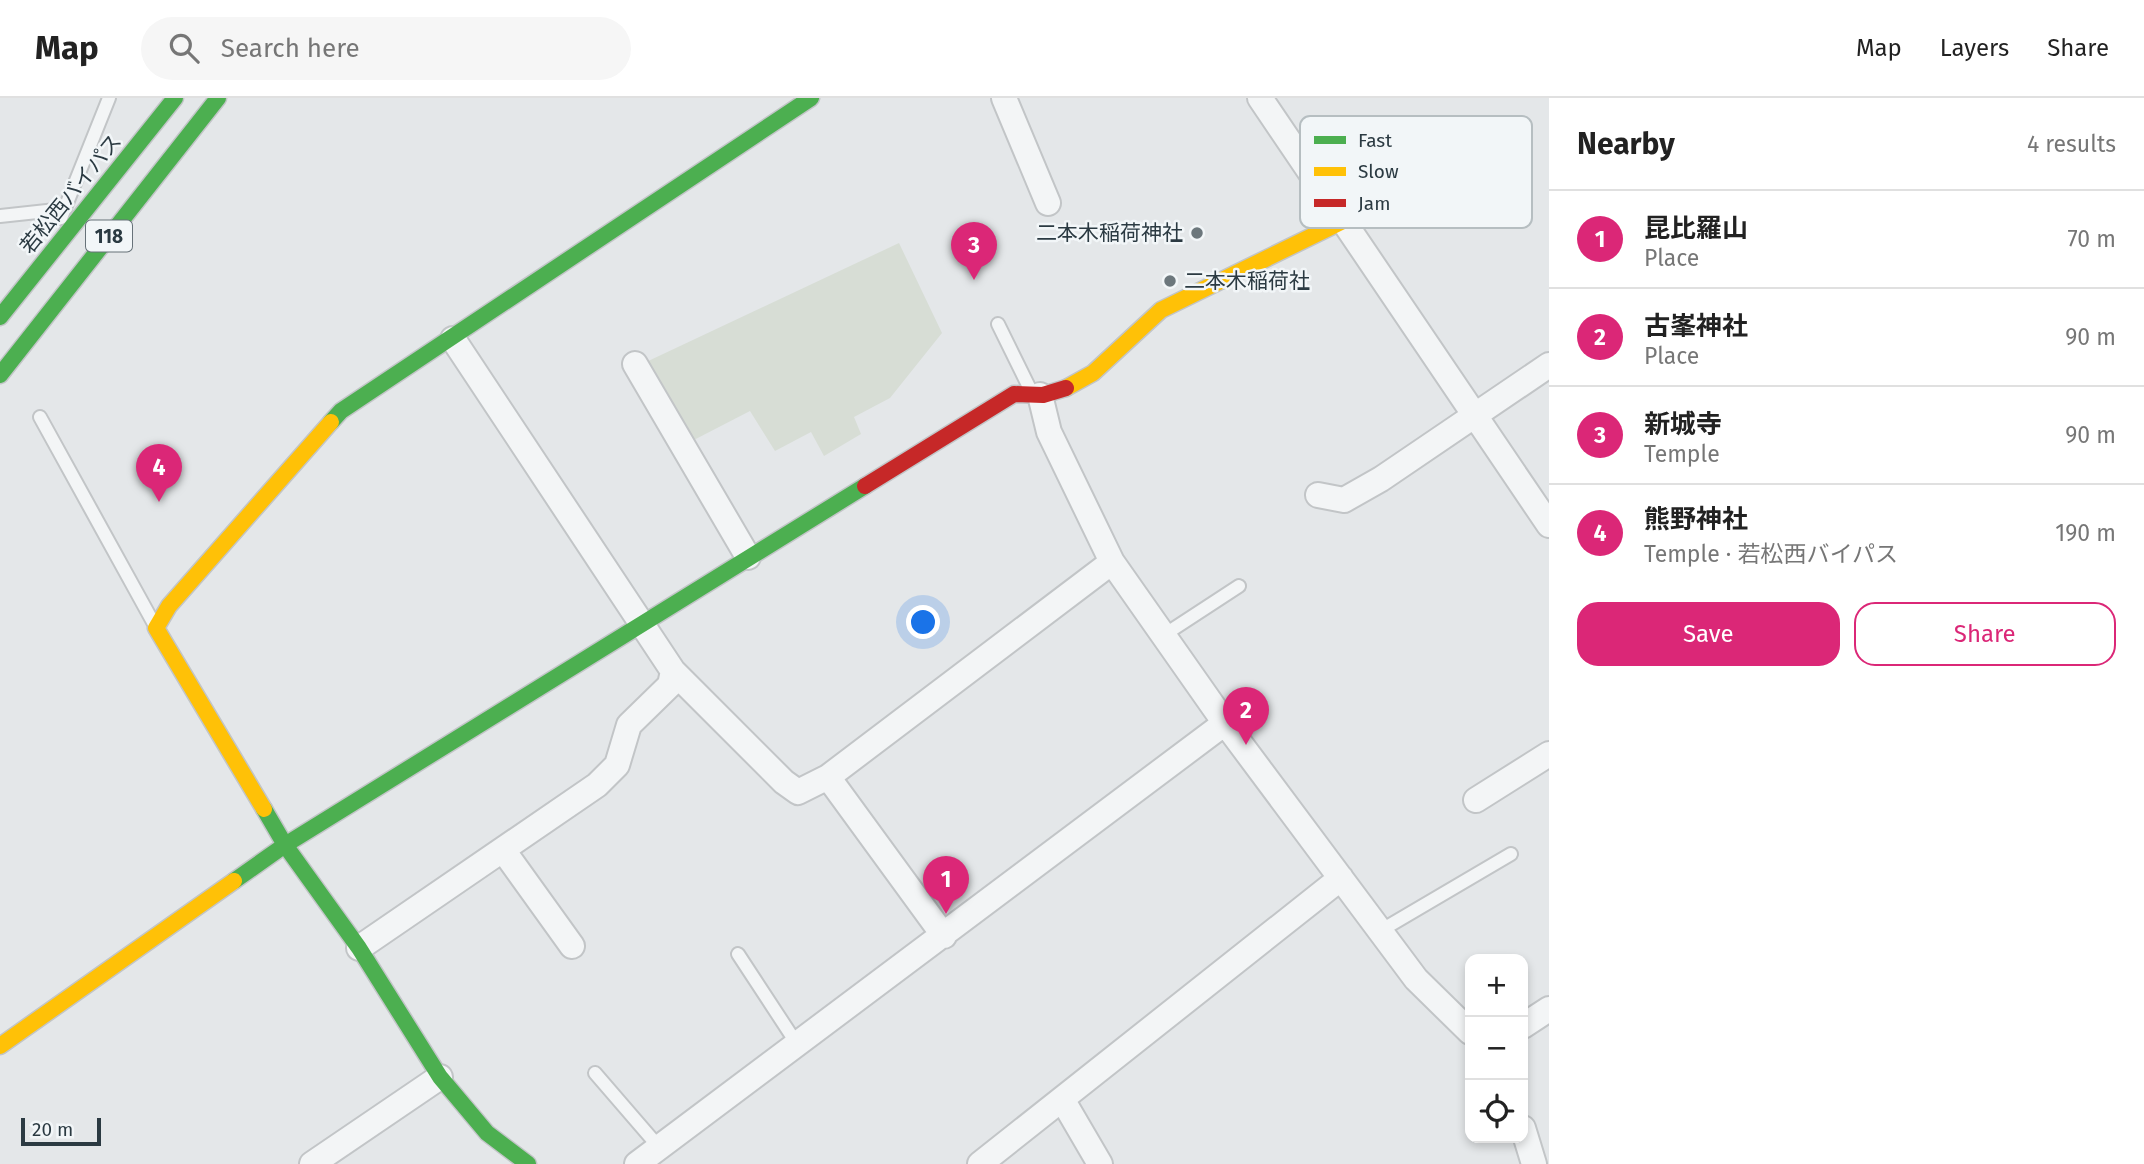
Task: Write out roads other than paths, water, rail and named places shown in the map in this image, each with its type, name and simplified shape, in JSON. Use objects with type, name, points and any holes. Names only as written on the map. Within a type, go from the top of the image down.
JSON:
[{"type":"main road","name":"若松西バイパス","points":[[0,317],[175,98]]},
{"type":"main road","name":"118","points":[[0,374],[218,98]]},
{"type":"main road","points":[[528,1164],[488,1133],[440,1077],[359,947],[285,845],[156,628],[169,606],[341,411],[453,339],[811,98]]},
{"type":"main road","points":[[0,1046],[285,845],[641,622],[1014,394],[1022,391],[1036,394],[1063,390],[1089,378],[1117,354],[1136,328],[1161,310],[1327,228]]},
{"type":"street","points":[[1004,98],[1048,203]]},
{"type":"street","points":[[1259,98],[1300,158]]},
{"type":"street","points":[[1348,228],[1549,526]]},
{"type":"street","points":[[453,339],[673,671],[784,782],[798,792],[828,777],[1112,562]]},
{"type":"street","points":[[635,364],[748,557]]},
{"type":"street","points":[[1318,495],[1344,500],[1549,365]]},
{"type":"street","points":[[1036,394],[1049,432],[1112,562],[1225,723],[1416,979],[1465,1027]]},
{"type":"street","points":[[359,947],[597,785],[618,765],[629,725],[670,685],[673,671]]},
{"type":"street","points":[[637,1164],[1225,723]]},
{"type":"street","points":[[1476,800],[1549,754]]},
{"type":"street","points":[[828,777],[944,936]]},
{"type":"street","points":[[503,850],[572,946]]},
{"type":"street","points":[[981,1164],[1341,878]]},
{"type":"street","points":[[1528,1023],[1549,1009]]},
{"type":"street","points":[[313,1164],[440,1077]]},
{"type":"street","points":[[1062,1099],[1100,1164]]},
{"type":"street","points":[[1528,1143],[1534,1164]]},
{"type":"lane","points":[[41,265],[109,98]]},
{"type":"lane","points":[[0,216],[65,209]]},
{"type":"lane","points":[[998,324],[1036,394]]},
{"type":"lane","points":[[40,417],[156,628]]},
{"type":"lane","points":[[1164,635],[1239,586]]},
{"type":"lane","points":[[1380,931],[1511,854]]},
{"type":"lane","points":[[738,954],[797,1044]]},
{"type":"lane","points":[[595,1073],[658,1146]]},
{"type":"place","name":"二本木稲荷神社","points":[[1197,233]]},
{"type":"place","name":"新城寺","points":[[974,280]]},
{"type":"place","name":"二本木稲荷社","points":[[1170,281]]},
{"type":"place","name":"熊野神社","points":[[159,502]]},
{"type":"place","name":"古峯神社","points":[[1246,745]]},
{"type":"place","name":"昆比羅山","points":[[946,914]]}]
